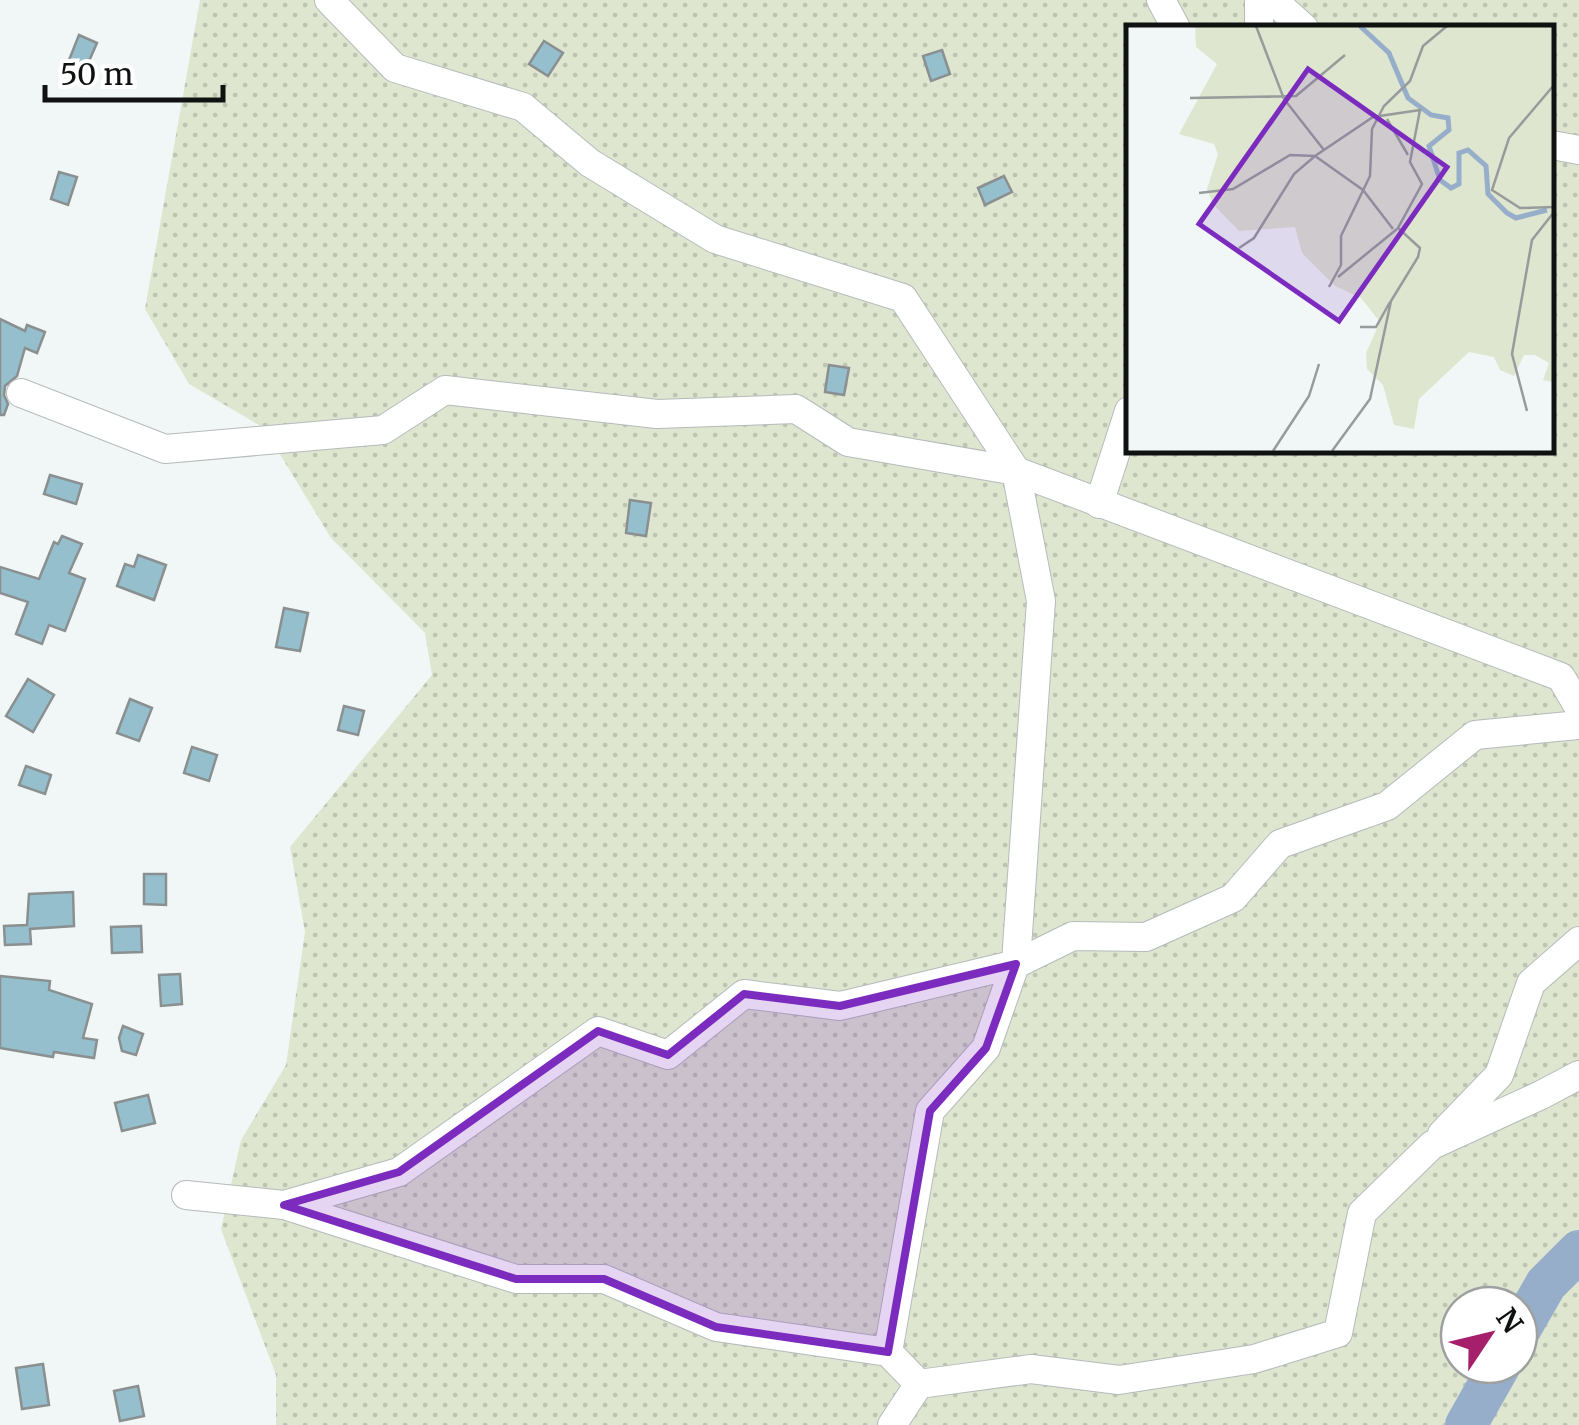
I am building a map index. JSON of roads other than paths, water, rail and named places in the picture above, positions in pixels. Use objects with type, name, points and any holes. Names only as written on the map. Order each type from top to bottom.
[{"type":"street","points":[[328,0],[395,68],[522,107],[590,163],[715,238],[903,298],[1016,472],[1041,601],[1016,964],[986,1048],[930,1111],[888,1352]]},
{"type":"street","points":[[1161,0],[1174,25]]},
{"type":"street","points":[[1259,0],[1260,25]]},
{"type":"street","points":[[1273,0],[1301,25]]},
{"type":"street","points":[[1554,145],[1579,150]]},
{"type":"street","points":[[21,393],[165,448],[382,430],[445,390],[657,414],[796,409],[848,442],[1016,472],[1561,678],[1579,708]]},
{"type":"street","points":[[1099,504],[1126,420]]},
{"type":"street","points":[[284,1205],[399,1172],[598,1031],[668,1054],[744,994],[840,1006],[1016,964],[1073,936],[1146,937],[1233,898],[1280,844],[1387,806],[1476,735],[1579,725]]},
{"type":"street","points":[[892,1425],[919,1384],[1031,1369],[1119,1380],[1254,1359],[1338,1333],[1362,1213],[1499,1075],[1531,983],[1579,940]]},
{"type":"street","points":[[1432,1145],[1579,1075]]},
{"type":"street","points":[[186,1194],[284,1205],[516,1280],[604,1278],[716,1327],[888,1352],[919,1384]]},
{"type":"waterway","points":[[1539,1296],[1579,1251]]},
{"type":"waterway","points":[[1466,1425],[1489,1385]]}]
